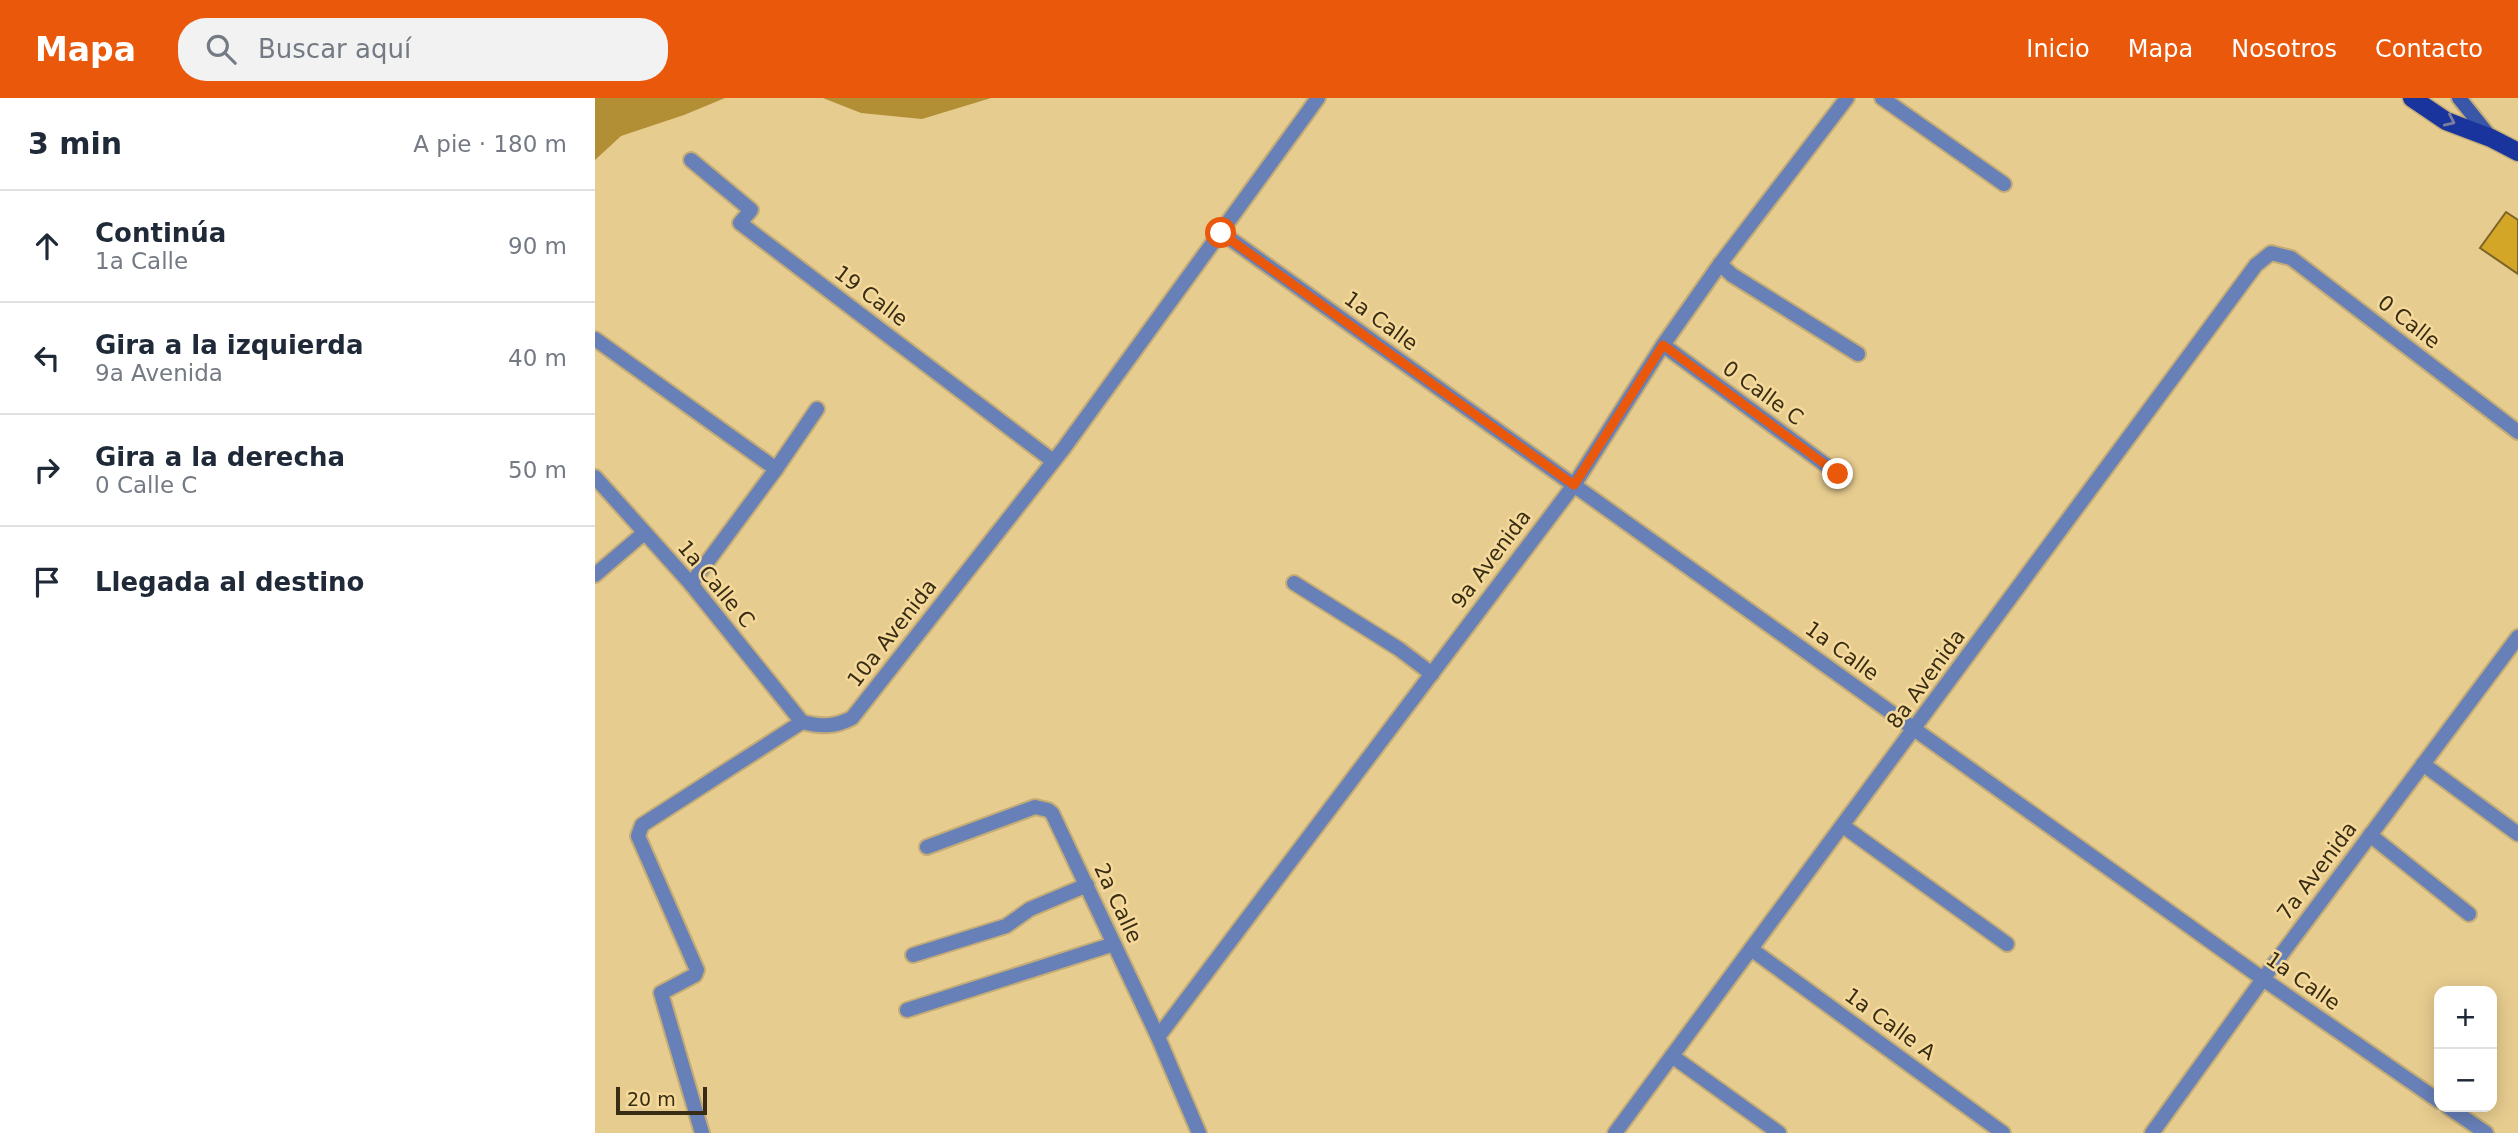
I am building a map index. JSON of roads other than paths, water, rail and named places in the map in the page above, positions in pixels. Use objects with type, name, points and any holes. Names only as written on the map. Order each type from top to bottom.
[{"type":"main road","points":[[2411,98],[2446,121],[2491,138],[2518,152]]},
{"type":"main road","points":[[2459,98],[2491,138]]},
{"type":"street","name":"10a Avenida","points":[[802,722],[829,726],[852,718],[1053,461],[1318,98]]},
{"type":"street","name":"9a Avenida","points":[[1158,1038],[1574,485],[1663,345],[1720,264],[1847,98]]},
{"type":"street","points":[[1882,98],[2004,184]]},
{"type":"street","name":"19 Calle","points":[[691,160],[751,210],[740,223],[1053,461]]},
{"type":"street","name":"1a Calle","points":[[1221,233],[2263,979],[2434,1098]]},
{"type":"street","name":"0 Calle","points":[[2271,253],[2291,258],[2518,432]]},
{"type":"street","name":"8a Avenida","points":[[1615,1133],[2256,265],[2271,253]]},
{"type":"street","points":[[1720,264],[1733,275],[1858,354]]},
{"type":"street","points":[[595,339],[776,469]]},
{"type":"street","name":"0 Calle C","points":[[1663,345],[1838,474]]},
{"type":"street","points":[[691,584],[817,409]]},
{"type":"street","name":"1a Calle C","points":[[595,477],[691,584],[802,722]]},
{"type":"street","points":[[595,575],[644,533]]},
{"type":"street","points":[[1294,583],[1399,649],[1431,674]]},
{"type":"street","name":"7a Avenida","points":[[2152,1133],[2263,979],[2518,637]]},
{"type":"street","points":[[702,1133],[661,993],[695,975],[697,970],[638,836],[639,830],[642,825],[802,722]]},
{"type":"street","points":[[2423,764],[2518,834]]},
{"type":"street","name":"2a Calle","points":[[927,847],[1035,807],[1048,810],[1056,818],[1199,1133]]},
{"type":"street","points":[[1843,826],[2007,944]]},
{"type":"street","points":[[2370,835],[2469,914]]},
{"type":"street","points":[[913,955],[1006,926],[1030,909],[1087,886]]},
{"type":"street","points":[[907,1010],[1114,944]]},
{"type":"street","name":"1a Calle A","points":[[1751,949],[2003,1133]]},
{"type":"street","points":[[1672,1056],[1779,1133]]},
{"type":"street","points":[[2455,1112],[2486,1133]]}]
